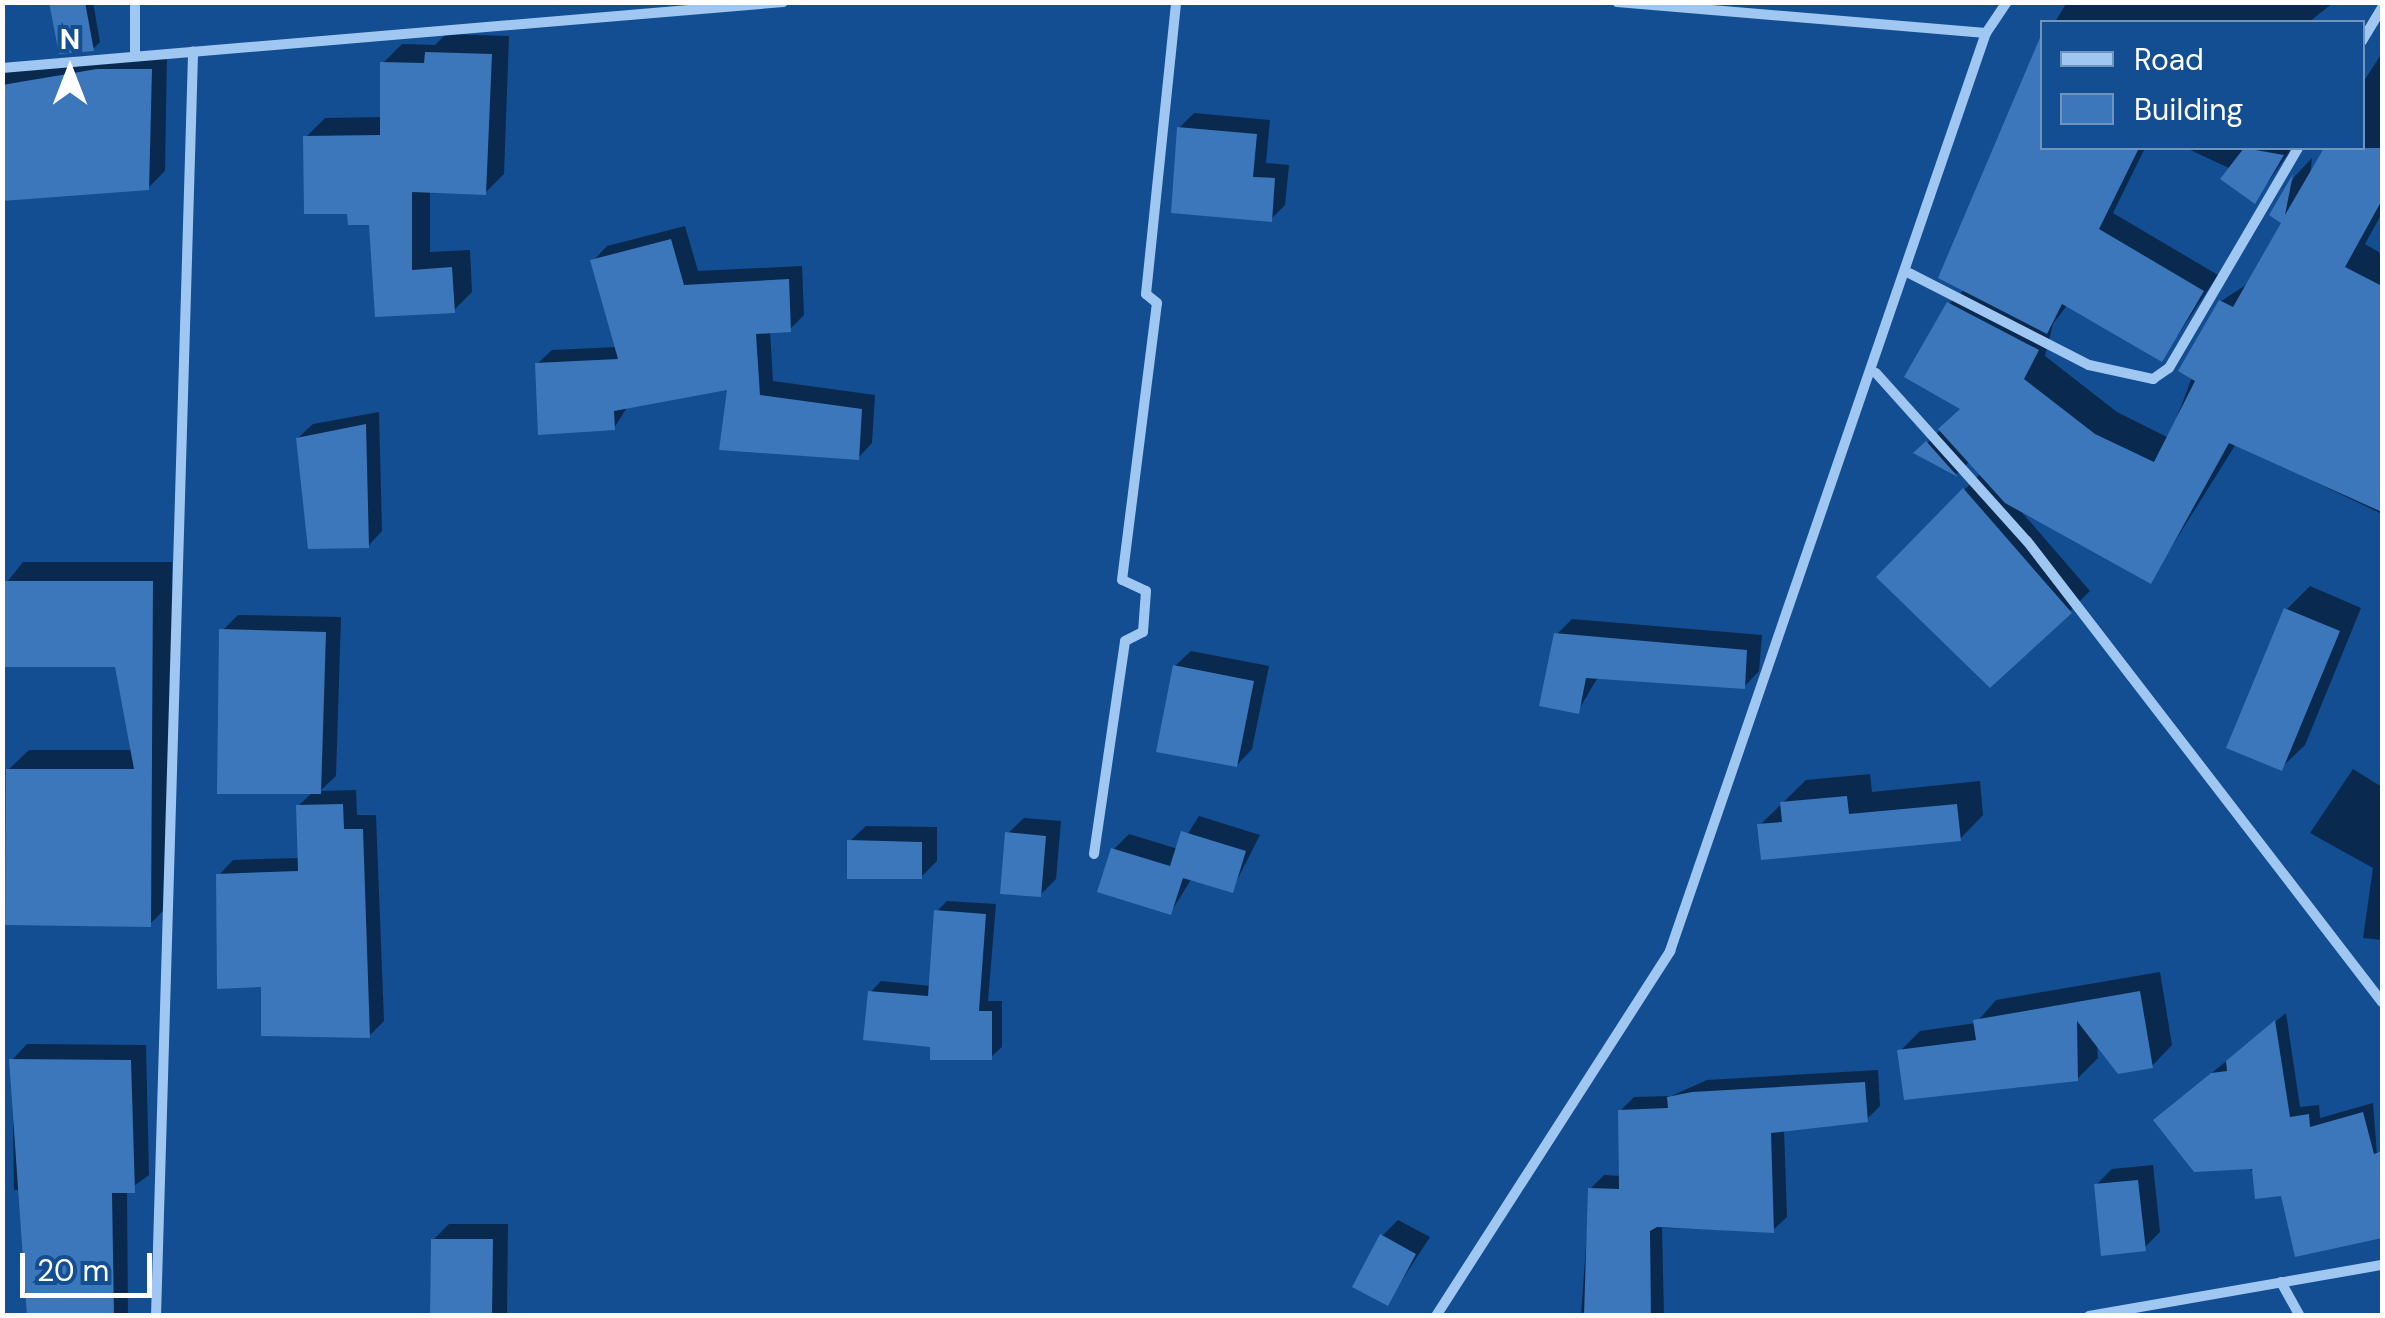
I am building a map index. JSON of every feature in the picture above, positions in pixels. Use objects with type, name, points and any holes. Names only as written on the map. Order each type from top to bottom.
[{"type":"street","points":[[135,2],[135,54]]},
{"type":"street","points":[[2,68],[783,2]]},
{"type":"street","points":[[1094,854],[1125,641],[1142,632],[1146,592],[1122,580],[1157,303],[1146,294],[1176,2]]},
{"type":"street","points":[[1617,2],[1986,32]]},
{"type":"street","points":[[1436,1316],[1670,951],[1876,373],[1986,32],[2007,2]]},
{"type":"street","points":[[2365,36],[2382,8]]},
{"type":"street","points":[[156,1316],[193,52]]},
{"type":"street","points":[[1909,273],[2089,366],[2153,380],[2169,368],[2297,150]]},
{"type":"street","points":[[1876,373],[2027,541],[2382,1002]]},
{"type":"street","points":[[2089,1316],[2382,1265]]},
{"type":"street","points":[[2281,1282],[2300,1316]]},
{"type":"building","points":[[49,2],[85,2],[94,51],[59,54]]},
{"type":"building","points":[[2040,38],[2040,150],[2138,150],[2099,229],[2204,291],[2162,362],[2062,304],[2047,334],[1938,278]]},
{"type":"building","points":[[425,52],[492,54],[486,195],[412,192],[412,270],[452,267],[455,313],[375,317],[369,225],[348,225],[347,214],[304,214],[303,136],[380,135],[380,62],[424,63]]},
{"type":"building","points":[[97,69],[152,69],[149,190],[2,201],[2,85]]},
{"type":"building","points":[[1177,127],[1257,134],[1253,177],[1275,178],[1272,222],[1171,213]]},
{"type":"building","points":[[2382,148],[2382,200],[2345,267],[2382,286],[2382,512],[2229,443],[2151,584],[2005,503],[1938,429],[1960,409],[1904,377],[1947,302],[2039,350],[2024,379],[2095,434],[2154,462],[2195,381],[2178,371],[2219,300],[2233,307],[2281,223],[2269,215],[2293,174],[2285,215],[2323,150]]},
{"type":"building","points":[[2242,150],[2284,155],[2255,204],[2220,179]]},
{"type":"building","points":[[671,239],[684,285],[789,279],[791,332],[756,334],[760,395],[862,409],[859,460],[719,450],[727,390],[614,411],[615,430],[538,435],[535,363],[618,359],[590,260]]},
{"type":"building","points":[[366,424],[369,548],[308,549],[296,438]]},
{"type":"building","points":[[1926,441],[1958,477],[1913,453]]},
{"type":"building","points":[[1963,488],[2072,613],[1990,688],[1876,577]]},
{"type":"building","points":[[2,581],[153,581],[151,927],[5,925],[6,769],[134,769],[115,667],[3,667]]},
{"type":"building","points":[[2284,608],[2340,631],[2282,771],[2226,748]]},
{"type":"building","points":[[219,629],[326,632],[321,794],[217,794]]},
{"type":"building","points":[[1554,633],[1747,650],[1745,689],[1586,678],[1579,714],[1539,706]]},
{"type":"building","points":[[1173,665],[1254,681],[1237,767],[1156,752]]},
{"type":"building","points":[[1847,796],[1849,814],[1957,804],[1961,841],[1761,860],[1757,824],[1782,822],[1780,802]]},
{"type":"building","points":[[343,804],[344,829],[363,829],[370,1038],[261,1036],[261,987],[217,989],[216,874],[298,871],[296,805]]},
{"type":"building","points":[[1181,831],[1246,851],[1233,893],[1183,878],[1171,915],[1097,892],[1111,848],[1170,866]]},
{"type":"building","points":[[1005,832],[1046,836],[1041,897],[1000,894]]},
{"type":"building","points":[[847,840],[922,842],[922,879],[847,879]]},
{"type":"building","points":[[934,910],[986,914],[979,1011],[992,1011],[992,1060],[930,1060],[930,1047],[863,1040],[868,991],[928,996]]},
{"type":"building","points":[[2140,991],[2153,1068],[2118,1074],[2077,1021],[2078,1081],[1904,1100],[1897,1050],[1976,1040],[1973,1020]]},
{"type":"building","points":[[2275,1020],[2290,1117],[2309,1114],[2310,1127],[2363,1112],[2374,1154],[2382,1151],[2382,1238],[2295,1257],[2281,1196],[2255,1199],[2252,1169],[2194,1172],[2153,1120],[2211,1073],[2227,1071],[2226,1061]]},
{"type":"building","points":[[9,1059],[131,1060],[135,1193],[112,1193],[114,1316],[27,1316]]},
{"type":"building","points":[[1865,1082],[1868,1122],[1771,1133],[1774,1233],[1657,1227],[1650,1231],[1651,1316],[1584,1316],[1588,1188],[1619,1189],[1618,1110],[1668,1108],[1667,1097],[1692,1092]]},
{"type":"building","points":[[2138,1180],[2146,1251],[2101,1256],[2094,1184]]},
{"type":"building","points":[[1380,1234],[1416,1254],[1388,1306],[1352,1287]]},
{"type":"building","points":[[431,1239],[493,1239],[492,1316],[430,1316]]}]
